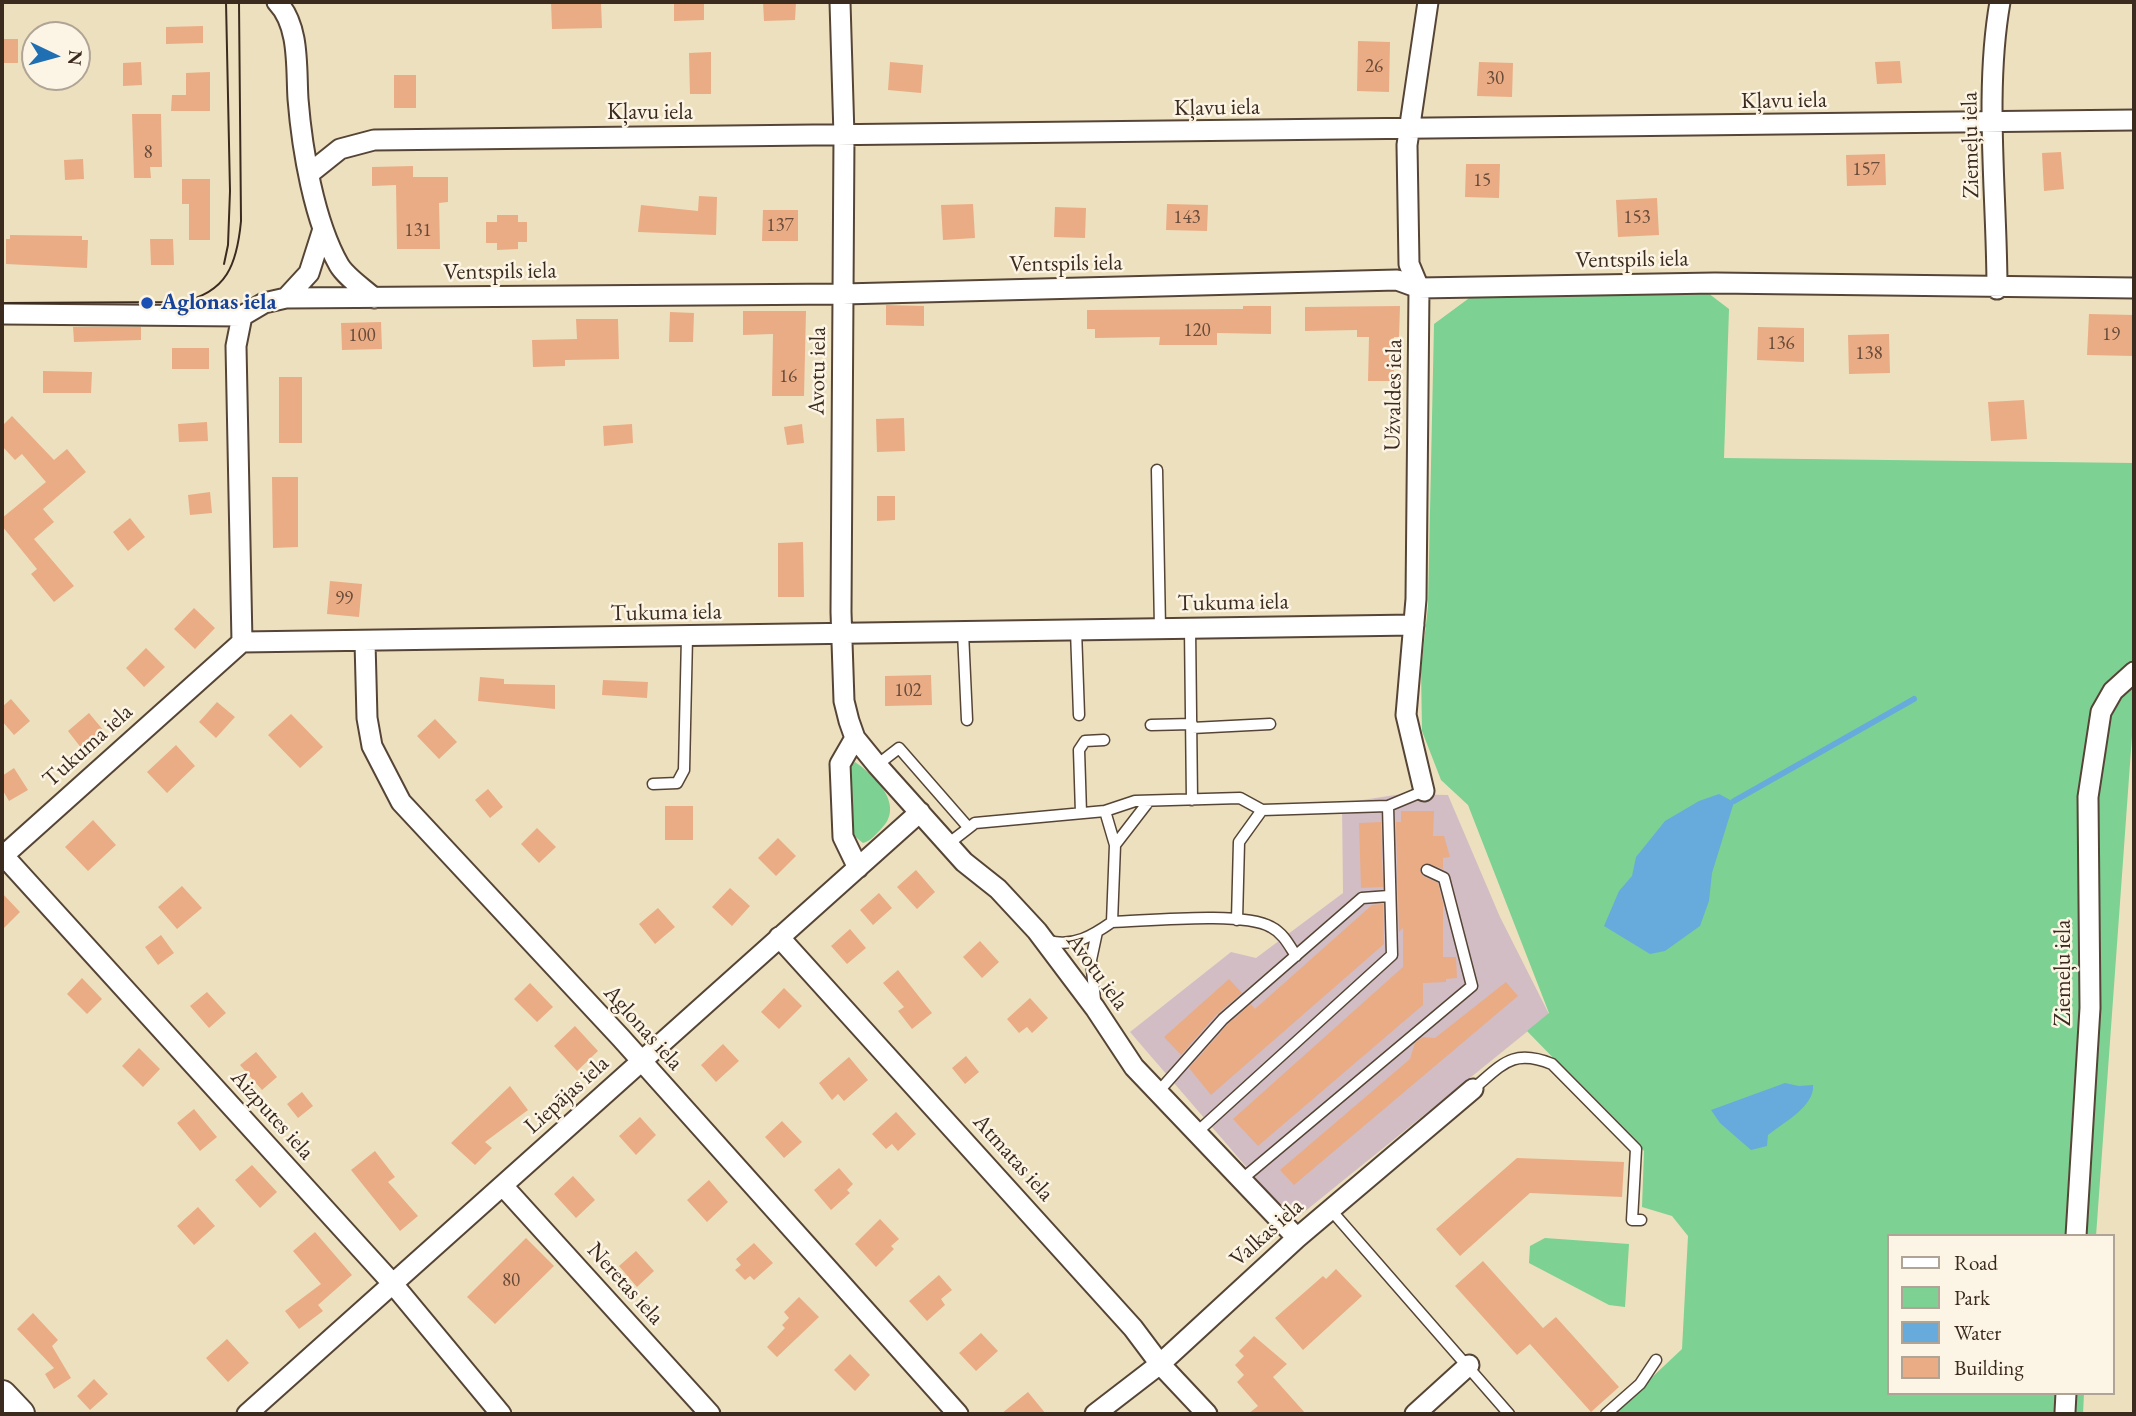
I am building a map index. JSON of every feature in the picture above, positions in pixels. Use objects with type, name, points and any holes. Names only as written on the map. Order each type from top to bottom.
[{"type":"street","points":[[277,2],[284,10],[293,35],[299,113],[323,229],[340,267],[374,298]]},
{"type":"street","name":"Avotu iela","points":[[840,2],[844,136],[842,635],[844,701],[855,738],[964,862],[998,889],[1044,940],[1135,1067],[1297,1238]]},
{"type":"street","name":"Užvaldes iela","points":[[1424,791],[1406,715],[1414,625],[1419,288],[1409,264],[1407,241],[1407,145],[1428,2]]},
{"type":"street","name":"Ziemeļu iela","points":[[1997,289],[1994,123],[1995,29],[2000,2]]},
{"type":"street","name":"Kļavu iela","points":[[310,173],[340,149],[374,140],[2134,120]]},
{"type":"street","points":[[286,298],[309,273],[323,229]]},
{"type":"street","name":"Ventspils iela","points":[[2,314],[242,316],[264,303],[286,298],[843,294],[1398,280],[1419,288],[1714,284],[1997,289],[2134,288]]},
{"type":"street","points":[[242,316],[236,346],[242,642]]},
{"type":"street","name":"Tukuma iela","points":[[2,855],[242,642],[1414,625]]},
{"type":"street","name":"Aglonas iela","points":[[365,642],[367,718],[372,746],[401,802],[642,1061],[958,1414]]},
{"type":"street","name":"Ziemeļu iela","points":[[2076,1234],[2090,1009],[2088,797],[2101,712],[2113,691],[2134,672]]},
{"type":"street","points":[[855,738],[840,764],[843,836],[858,868]]},
{"type":"street","name":"Liepājas iela","points":[[247,1414],[920,812]]},
{"type":"street","name":"Aizputes iela","points":[[2,855],[393,1284],[501,1414]]},
{"type":"street","name":"Atmatas iela","points":[[779,937],[1133,1328],[1160,1364],[1207,1414]]},
{"type":"street","name":"Valkas iela","points":[[1095,1414],[1160,1364],[1330,1209],[1473,1089]]},
{"type":"street","name":"Neretas iela","points":[[503,1186],[710,1414]]},
{"type":"street","points":[[1415,1414],[1469,1365]]},
{"type":"street","points":[[2,1395],[20,1414]]},
{"type":"lane","points":[[1157,470],[1160,628]]},
{"type":"lane","points":[[1190,628],[1192,800]]},
{"type":"lane","points":[[1076,630],[1079,715]]},
{"type":"lane","points":[[963,632],[967,720]]},
{"type":"lane","points":[[653,784],[677,783],[684,770],[687,637]]},
{"type":"lane","points":[[1151,725],[1270,724]]},
{"type":"lane","points":[[1081,813],[1079,750],[1085,741],[1104,740]]},
{"type":"lane","points":[[877,765],[899,748],[968,827]]},
{"type":"lane","points":[[948,844],[975,822],[1105,811],[1135,802],[1240,798],[1262,810],[1388,806],[1424,791]]},
{"type":"lane","points":[[1115,845],[1149,801]]},
{"type":"lane","points":[[1196,1133],[1392,955],[1388,806]]},
{"type":"lane","points":[[1237,920],[1239,842],[1262,810]]},
{"type":"lane","points":[[1105,811],[1115,845],[1112,922]]},
{"type":"lane","points":[[1241,1181],[1472,986],[1444,878],[1427,870]]},
{"type":"lane","points":[[1159,1091],[1223,1019],[1362,898],[1389,896]]},
{"type":"lane","points":[[1044,940],[1060,944],[1074,942],[1097,933],[1112,922],[1237,920],[1269,926],[1282,935],[1296,956]]},
{"type":"lane","points":[[1095,1008],[1091,960],[1097,933]]},
{"type":"lane","points":[[1473,1089],[1510,1059],[1534,1057],[1552,1064],[1636,1149],[1632,1220],[1642,1220]]},
{"type":"lane","points":[[1330,1209],[1509,1414]]},
{"type":"lane","points":[[1606,1414],[1640,1384],[1656,1360]]},
{"type":"shaded area","points":[[1402,794],[1448,795],[1500,917],[1549,1014],[1293,1221],[1130,1032],[1231,952],[1256,958],[1343,893],[1342,803]]},
{"type":"green space","points":[[1708,293],[1729,309],[1724,458],[2134,463],[2134,708],[2096,1234],[1888,1234],[1888,1395],[2084,1395],[2083,1414],[1613,1414],[1682,1349],[1688,1236],[1672,1216],[1642,1207],[1644,1151],[1527,1031],[1549,1013],[1468,805],[1441,780],[1422,731],[1421,669],[1428,606],[1434,324],[1472,296]]},
{"type":"green space","points":[[855,762],[872,776],[885,792],[890,811],[888,820],[881,829],[863,843],[852,834],[851,766]]},
{"type":"green space","points":[[1545,1238],[1629,1244],[1625,1307],[1609,1305],[1529,1263],[1530,1246]]},
{"type":"water","points":[[1719,794],[1734,802],[1712,873],[1709,901],[1700,926],[1665,951],[1650,954],[1604,926],[1619,891],[1632,876],[1636,857],[1665,821],[1699,801]]},
{"type":"water","points":[[1785,1083],[1813,1085],[1812,1093],[1804,1107],[1768,1135],[1767,1146],[1751,1150],[1720,1123],[1711,1110]]},
{"type":"building","points":[[551,2],[601,2],[602,28],[552,29]]},
{"type":"building","points":[[674,2],[704,2],[704,20],[674,21]]},
{"type":"building","points":[[763,2],[796,2],[795,20],[764,21]]},
{"type":"building","points":[[203,26],[203,43],[166,44],[166,27]]},
{"type":"building","points":[[2,39],[18,39],[18,63],[2,63]]},
{"type":"building","points":[[1358,41],[1390,42],[1389,92],[1357,91]]},
{"type":"building","points":[[711,52],[711,94],[690,94],[689,53]]},
{"type":"building","points":[[1900,61],[1902,83],[1877,84],[1875,62]]},
{"type":"building","points":[[141,62],[142,85],[123,86],[123,63]]},
{"type":"building","points":[[890,62],[923,65],[921,93],[888,90]]},
{"type":"building","points":[[1479,62],[1513,63],[1512,97],[1477,96]]},
{"type":"building","points":[[210,72],[210,111],[171,111],[172,95],[186,95],[186,73]]},
{"type":"building","points":[[394,75],[416,75],[416,108],[394,108]]},
{"type":"building","points":[[132,114],[161,114],[162,167],[150,167],[151,178],[134,178]]},
{"type":"building","points":[[2061,152],[2064,189],[2044,191],[2042,153]]},
{"type":"building","points":[[1885,154],[1886,185],[1847,186],[1846,155]]},
{"type":"building","points":[[83,159],[84,179],[65,180],[64,160]]},
{"type":"building","points":[[1466,164],[1500,164],[1499,198],[1465,197]]},
{"type":"building","points":[[413,166],[413,177],[448,177],[448,202],[439,203],[440,249],[397,249],[396,185],[372,186],[372,167]]},
{"type":"building","points":[[182,179],[210,179],[210,240],[189,240],[189,204],[182,204]]},
{"type":"building","points":[[699,196],[717,197],[716,235],[638,232],[641,205],[698,211]]},
{"type":"building","points":[[1657,198],[1659,235],[1618,237],[1616,200]]},
{"type":"building","points":[[973,204],[975,238],[943,240],[941,205]]},
{"type":"building","points":[[1167,204],[1208,205],[1207,231],[1166,230]]},
{"type":"building","points":[[1055,207],[1086,208],[1085,238],[1054,237]]},
{"type":"building","points":[[763,210],[798,210],[798,241],[762,241]]},
{"type":"building","points":[[497,215],[518,215],[518,222],[527,222],[527,242],[518,242],[518,249],[497,250],[497,243],[486,243],[486,222],[497,222]]},
{"type":"building","points":[[10,235],[82,236],[82,240],[88,240],[87,268],[6,264],[6,239],[10,239]]},
{"type":"building","points":[[150,239],[173,239],[174,265],[151,265]]},
{"type":"building","points":[[886,305],[924,306],[924,326],[886,325]]},
{"type":"building","points":[[1243,306],[1271,306],[1271,334],[1217,333],[1217,345],[1159,345],[1160,337],[1095,338],[1095,329],[1087,329],[1087,310],[1243,309]]},
{"type":"building","points":[[1400,306],[1399,337],[1394,337],[1394,381],[1368,381],[1369,337],[1357,337],[1357,330],[1305,331],[1305,307]]},
{"type":"building","points":[[743,311],[806,311],[804,396],[772,396],[773,334],[743,335]]},
{"type":"building","points":[[670,312],[694,313],[693,342],[669,342]]},
{"type":"building","points":[[2089,314],[2134,315],[2134,356],[2087,355]]},
{"type":"building","points":[[576,319],[618,319],[619,359],[565,360],[565,366],[533,367],[532,340],[577,339]]},
{"type":"building","points":[[381,322],[382,349],[342,350],[341,323]]},
{"type":"building","points":[[73,327],[141,327],[141,340],[74,342]]},
{"type":"building","points":[[1758,327],[1804,328],[1804,362],[1757,360]]},
{"type":"building","points":[[1889,334],[1890,373],[1849,374],[1848,335]]},
{"type":"building","points":[[172,348],[209,348],[209,369],[172,369]]},
{"type":"building","points":[[43,371],[92,372],[91,393],[43,393]]},
{"type":"building","points":[[279,377],[302,377],[302,443],[279,443]]},
{"type":"building","points":[[2024,400],[2027,439],[1991,441],[1988,402]]},
{"type":"building","points":[[12,416],[54,460],[67,449],[86,472],[43,509],[54,522],[34,539],[74,586],[54,602],[31,574],[37,569],[2,526],[2,518],[46,482],[22,454],[15,460],[2,446],[2,426]]},
{"type":"building","points":[[904,418],[905,451],[877,452],[876,419]]},
{"type":"building","points":[[207,422],[208,441],[179,442],[178,424]]},
{"type":"building","points":[[632,424],[633,443],[604,446],[603,426]]},
{"type":"building","points":[[802,424],[804,443],[787,445],[784,427]]},
{"type":"building","points":[[272,477],[298,477],[298,547],[273,548]]},
{"type":"building","points":[[210,492],[212,513],[190,515],[188,495]]},
{"type":"building","points":[[877,496],[895,496],[895,520],[877,521]]},
{"type":"building","points":[[130,518],[145,537],[128,551],[113,532]]},
{"type":"building","points":[[803,542],[804,597],[778,597],[778,543]]},
{"type":"building","points":[[330,581],[362,584],[359,617],[327,614]]},
{"type":"building","points":[[194,608],[215,628],[195,649],[174,629]]},
{"type":"building","points":[[146,648],[165,667],[144,687],[126,668]]},
{"type":"building","points":[[931,675],[932,705],[885,706],[885,676]]},
{"type":"building","points":[[480,677],[504,679],[504,684],[555,685],[555,709],[478,701]]},
{"type":"building","points":[[603,680],[648,682],[647,698],[602,695]]},
{"type":"building","points":[[11,699],[30,721],[14,735],[2,721],[2,707]]},
{"type":"building","points":[[217,702],[235,717],[216,738],[199,722]]},
{"type":"building","points":[[89,713],[104,731],[82,749],[68,731]]},
{"type":"building","points":[[291,714],[323,747],[300,768],[268,735]]},
{"type":"building","points":[[435,719],[457,742],[439,759],[417,736]]},
{"type":"building","points":[[176,745],[195,766],[167,793],[147,772]]},
{"type":"building","points":[[14,768],[28,790],[9,801],[2,789],[2,776]]},
{"type":"building","points":[[488,789],[503,807],[490,818],[475,800]]},
{"type":"building","points":[[665,806],[693,806],[693,840],[665,840]]},
{"type":"building","points":[[1401,811],[1434,811],[1433,836],[1444,836],[1450,857],[1443,858],[1443,869],[1427,863],[1420,870],[1423,876],[1438,883],[1443,903],[1443,957],[1456,957],[1457,978],[1446,979],[1446,982],[1423,983],[1423,1005],[1258,1146],[1233,1119],[1403,967],[1403,928],[1399,932],[1396,822],[1401,822]]},
{"type":"building","points":[[93,820],[116,845],[88,871],[65,847]]},
{"type":"building","points":[[1381,822],[1383,887],[1361,888],[1359,823]]},
{"type":"building","points":[[537,828],[556,847],[539,863],[521,844]]},
{"type":"building","points":[[778,838],[796,856],[776,876],[758,858]]},
{"type":"building","points":[[916,870],[935,892],[917,909],[897,887]]},
{"type":"building","points":[[182,886],[202,908],[177,929],[158,907]]},
{"type":"building","points":[[730,888],[750,906],[732,926],[712,907]]},
{"type":"building","points":[[2,893],[20,912],[2,930]]},
{"type":"building","points":[[879,893],[892,908],[873,925],[860,910]]},
{"type":"building","points":[[1383,904],[1384,944],[1211,1095],[1189,1068],[1228,1024],[1251,1004],[1255,1009],[1372,905]]},
{"type":"building","points":[[658,908],[675,927],[655,944],[639,924]]},
{"type":"building","points":[[850,929],[866,948],[847,964],[831,946]]},
{"type":"building","points":[[161,935],[174,953],[158,965],[145,947]]},
{"type":"building","points":[[980,941],[999,962],[982,978],[963,957]]},
{"type":"building","points":[[898,970],[932,1013],[912,1029],[898,1011],[904,1007],[883,983]]},
{"type":"building","points":[[82,978],[102,999],[87,1014],[67,994]]},
{"type":"building","points":[[1229,979],[1242,993],[1217,1014],[1181,1055],[1164,1037]]},
{"type":"building","points":[[1506,982],[1518,996],[1294,1185],[1280,1170],[1410,1059],[1415,1043],[1423,1037],[1435,1038]]},
{"type":"building","points":[[530,983],[553,1007],[537,1022],[514,999]]},
{"type":"building","points":[[784,988],[802,1006],[779,1029],[761,1012]]},
{"type":"building","points":[[207,992],[226,1013],[209,1028],[190,1006]]},
{"type":"building","points":[[1030,998],[1048,1018],[1032,1033],[1027,1027],[1019,1033],[1007,1019]]},
{"type":"building","points":[[575,1026],[598,1051],[577,1071],[554,1046]]},
{"type":"building","points":[[723,1044],[739,1061],[716,1082],[701,1065]]},
{"type":"building","points":[[139,1048],[160,1069],[143,1087],[122,1066]]},
{"type":"building","points":[[256,1052],[277,1077],[262,1090],[240,1065]]},
{"type":"building","points":[[966,1056],[979,1072],[965,1084],[952,1068]]},
{"type":"building","points":[[849,1057],[868,1080],[844,1101],[838,1094],[832,1100],[819,1083]]},
{"type":"building","points":[[510,1086],[528,1110],[485,1142],[492,1148],[475,1165],[451,1143]]},
{"type":"building","points":[[302,1092],[313,1106],[298,1118],[287,1104]]},
{"type":"building","points":[[194,1109],[217,1137],[200,1151],[177,1123]]},
{"type":"building","points":[[896,1112],[916,1134],[898,1151],[892,1144],[886,1149],[872,1134]]},
{"type":"building","points":[[640,1117],[656,1135],[636,1155],[619,1136]]},
{"type":"building","points":[[782,1121],[802,1142],[784,1158],[765,1137]]},
{"type":"building","points":[[375,1151],[395,1177],[388,1182],[418,1216],[400,1231],[351,1170]]},
{"type":"building","points":[[1517,1158],[1624,1162],[1622,1197],[1530,1193],[1460,1256],[1436,1229]]},
{"type":"building","points":[[252,1165],[277,1192],[260,1208],[235,1180]]},
{"type":"building","points":[[839,1168],[853,1184],[847,1190],[850,1193],[831,1210],[814,1190]]},
{"type":"building","points":[[573,1176],[595,1200],[576,1218],[554,1194]]},
{"type":"building","points":[[709,1180],[728,1202],[707,1222],[687,1200]]},
{"type":"building","points":[[198,1207],[215,1226],[194,1245],[177,1226]]},
{"type":"building","points":[[880,1219],[899,1239],[891,1246],[894,1249],[876,1267],[855,1244]]},
{"type":"building","points":[[315,1232],[352,1275],[318,1305],[323,1311],[299,1329],[285,1311],[321,1284],[293,1251]]},
{"type":"building","points":[[526,1238],[554,1266],[495,1324],[467,1297]]},
{"type":"building","points":[[754,1243],[773,1263],[754,1280],[750,1276],[745,1280],[735,1270],[741,1265],[736,1259]]},
{"type":"building","points":[[636,1251],[654,1271],[637,1287],[619,1266]]},
{"type":"building","points":[[1483,1261],[1543,1328],[1556,1317],[1619,1387],[1591,1412],[1530,1344],[1517,1355],[1455,1286]]},
{"type":"building","points":[[1336,1269],[1362,1296],[1303,1350],[1275,1318],[1323,1276],[1326,1279]]},
{"type":"building","points":[[939,1275],[952,1290],[941,1299],[945,1305],[927,1321],[909,1301]]},
{"type":"building","points":[[799,1297],[819,1317],[777,1357],[767,1347],[785,1328],[782,1325],[789,1318],[784,1312]]},
{"type":"building","points":[[33,1313],[58,1340],[52,1346],[71,1378],[54,1389],[45,1374],[54,1368],[17,1329]]},
{"type":"building","points":[[981,1333],[998,1351],[976,1371],[959,1353]]},
{"type":"building","points":[[1254,1336],[1287,1364],[1273,1377],[1306,1414],[1248,1414],[1258,1406],[1237,1382],[1244,1375],[1235,1365],[1244,1356],[1239,1351]]},
{"type":"building","points":[[227,1339],[249,1363],[228,1382],[206,1358]]},
{"type":"building","points":[[850,1354],[870,1375],[855,1391],[834,1370]]},
{"type":"building","points":[[94,1379],[108,1394],[90,1410],[77,1396]]},
{"type":"building","points":[[1028,1392],[1046,1414],[1001,1414]]},
{"type":"waterway","points":[[1734,801],[1914,699]]},
{"type":"tram line","points":[[224,264],[228,245],[230,191],[226,2]]},
{"type":"tram line","points":[[2,303],[181,302],[209,292],[227,274],[236,251],[241,221],[239,2]]},
{"type":"place","name":"Aglonas iela","points":[[147,303]]}]
